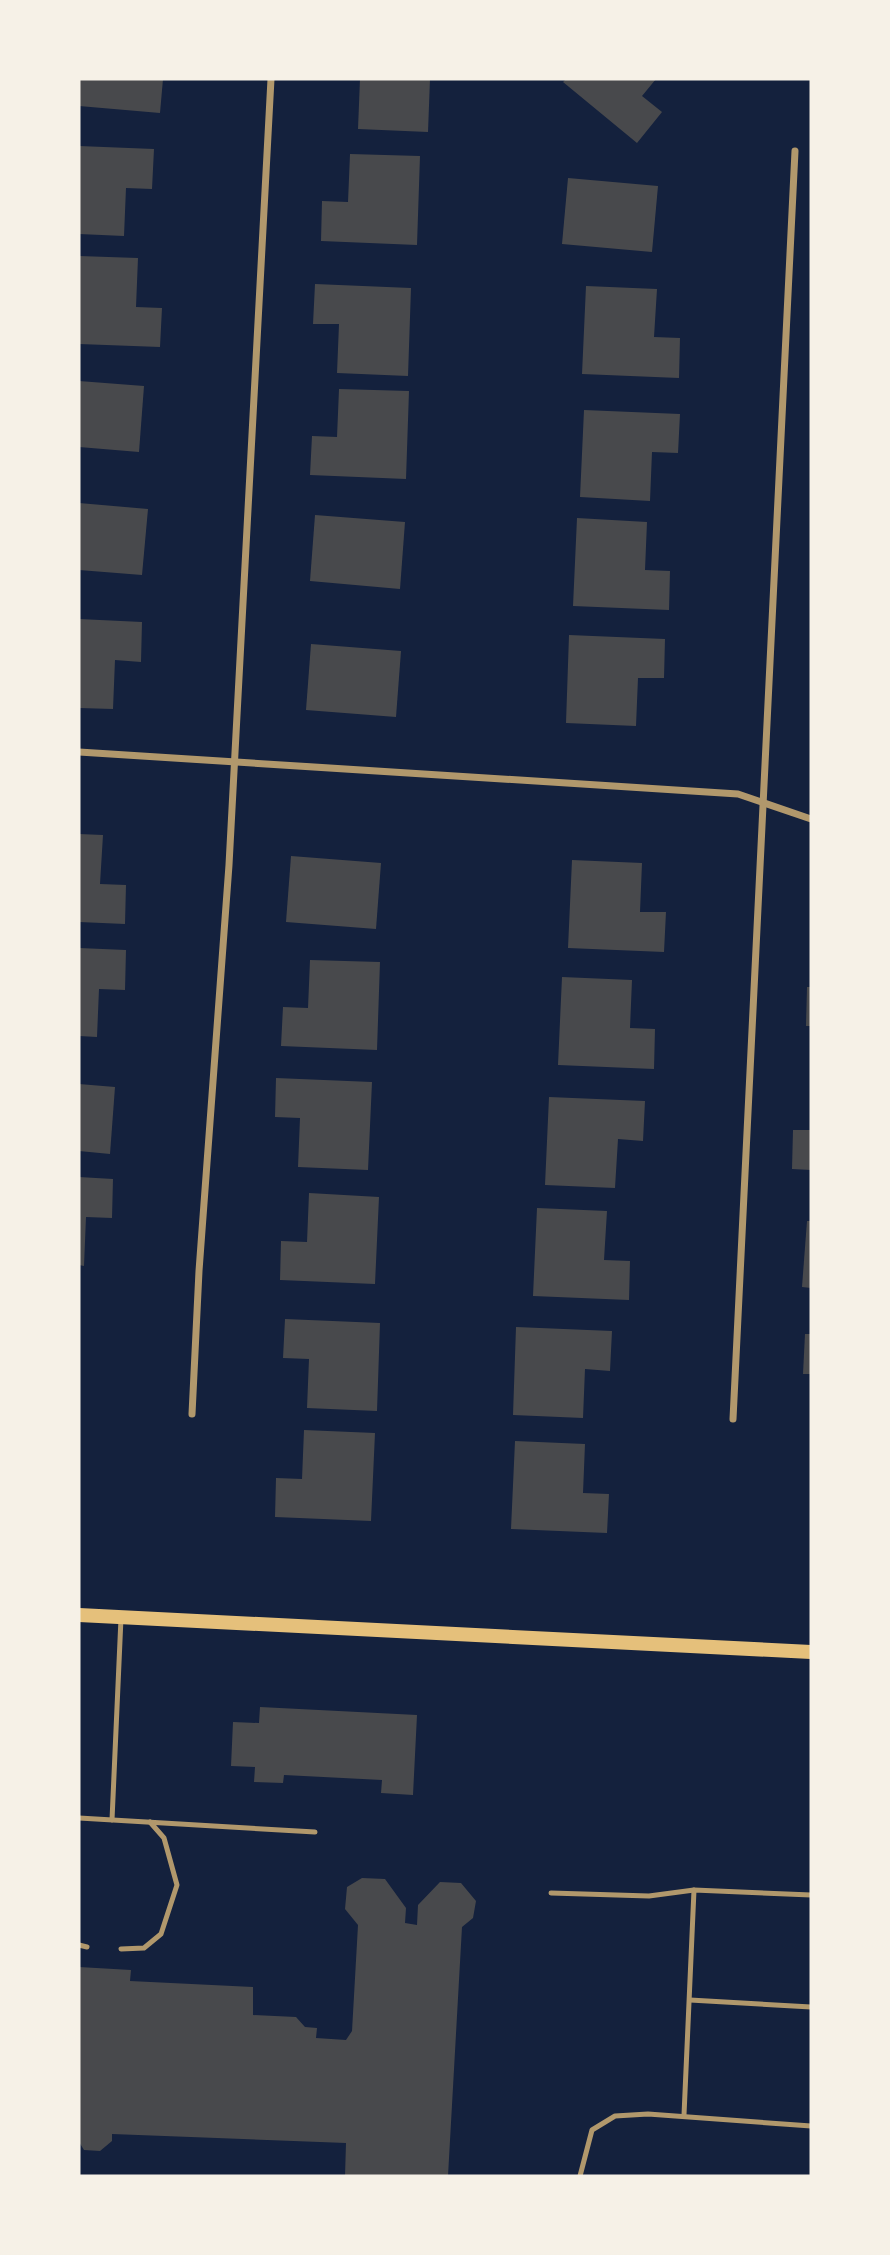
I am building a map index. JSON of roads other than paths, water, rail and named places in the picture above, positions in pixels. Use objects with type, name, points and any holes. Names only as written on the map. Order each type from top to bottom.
[{"type":"main road","points":[[79,1615],[811,1652]]},
{"type":"street","points":[[192,1414],[234,762],[271,79]]},
{"type":"street","points":[[733,1419],[795,151]]},
{"type":"street","points":[[79,752],[738,794],[811,819]]},
{"type":"lane","points":[[112,1820],[121,1618]]},
{"type":"lane","points":[[79,1818],[316,1832]]},
{"type":"lane","points":[[121,1949],[144,1948],[161,1934],[177,1885],[164,1838],[150,1822]]},
{"type":"lane","points":[[684,2115],[694,1891]]},
{"type":"lane","points":[[551,1893],[649,1896],[694,1891],[811,1895]]},
{"type":"lane","points":[[79,1945],[88,1947]]},
{"type":"lane","points":[[690,2000],[811,2007]]},
{"type":"lane","points":[[580,2176],[585,2147],[592,2130],[615,2116],[684,2115],[811,2126]]}]
